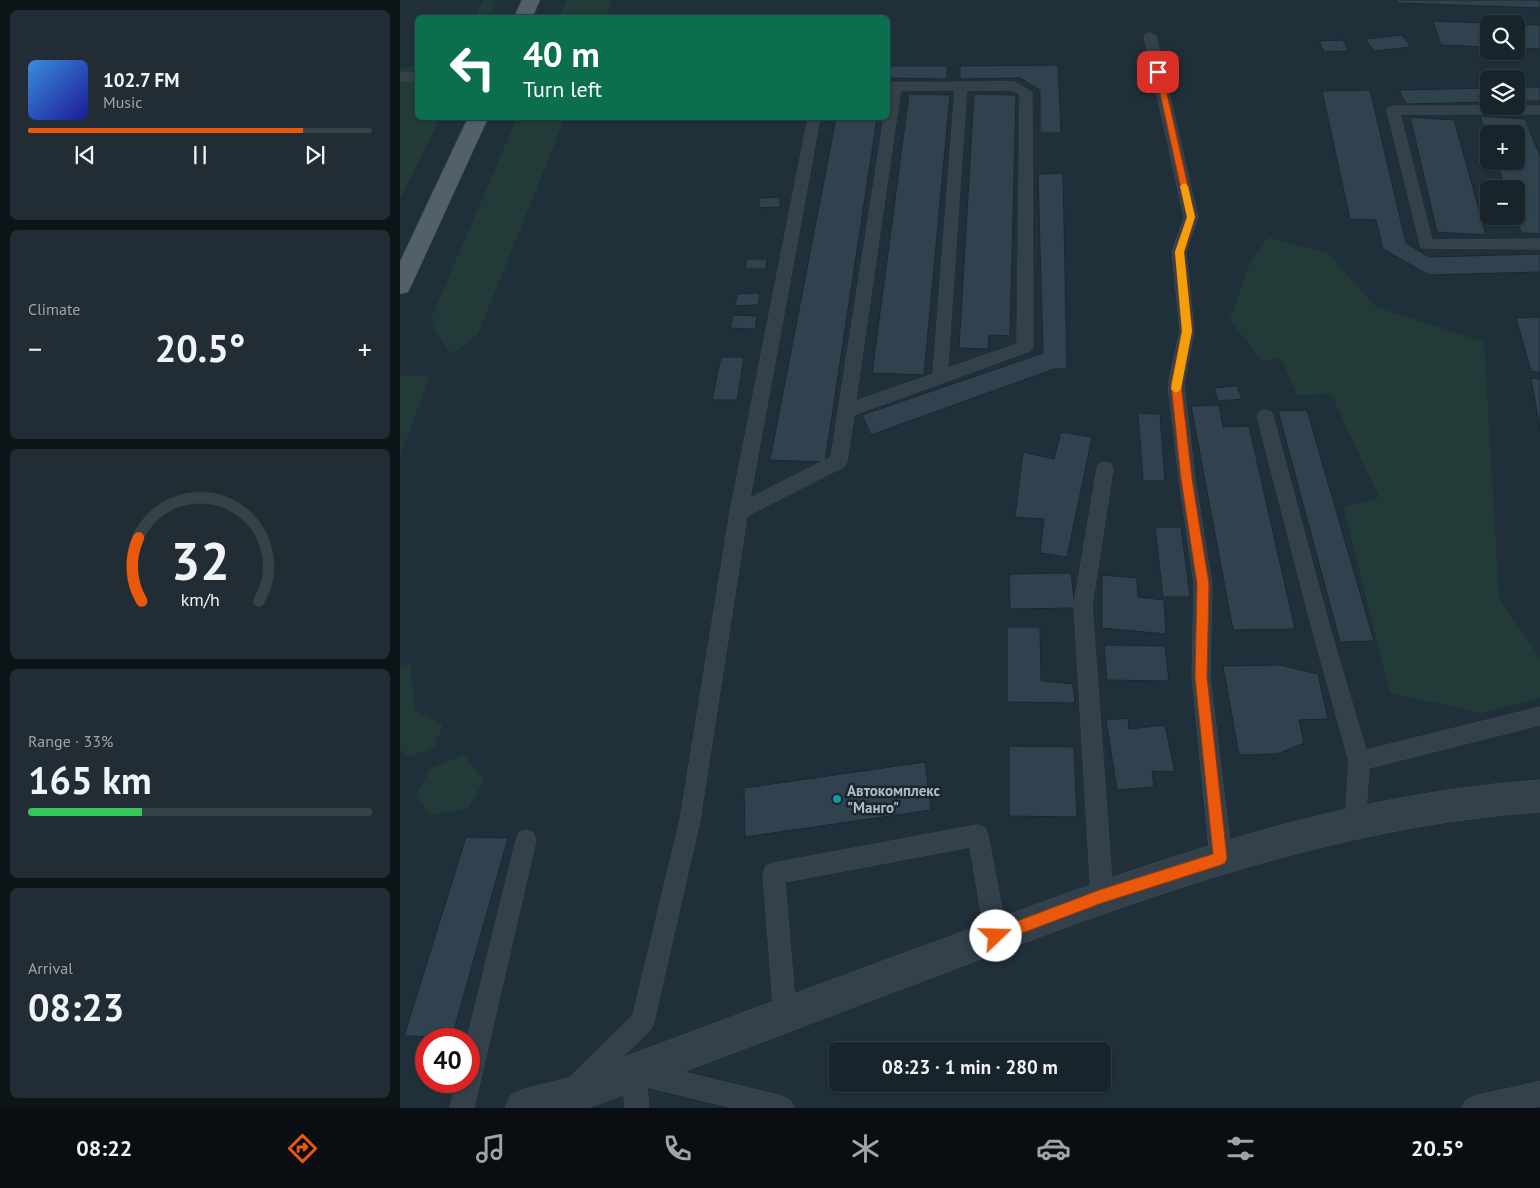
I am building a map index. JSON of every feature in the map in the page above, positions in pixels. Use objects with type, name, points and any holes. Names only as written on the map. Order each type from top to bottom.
[{"type":"main road","points":[[524,15],[531,0]]},
{"type":"main road","points":[[400,286],[477,120]]},
{"type":"street","points":[[524,1108],[565,1098],[1102,896],[1221,858],[1355,824],[1483,800],[1540,796]]},
{"type":"lane","points":[[1150,36],[1191,217],[1180,252],[1187,331],[1176,384],[1187,479],[1203,584],[1201,677],[1221,858]]},
{"type":"lane","points":[[400,77],[415,77]]},
{"type":"lane","points":[[846,411],[1025,347],[1026,92],[1014,86],[891,86]]},
{"type":"lane","points":[[940,377],[961,86]]},
{"type":"lane","points":[[1540,110],[1393,110],[1426,246],[1540,244]]},
{"type":"lane","points":[[565,1098],[644,1021],[690,820],[739,512],[814,120]]},
{"type":"lane","points":[[739,512],[839,462],[886,120]]},
{"type":"lane","points":[[1265,416],[1322,632],[1360,761],[1355,824]]},
{"type":"lane","points":[[1102,896],[1084,606],[1104,469]]},
{"type":"lane","points":[[1360,761],[1540,716]]},
{"type":"lane","points":[[786,1015],[774,874],[978,835],[996,936]]},
{"type":"lane","points":[[480,1030],[526,840]]},
{"type":"lane","points":[[637,1108],[634,1072],[782,1108]]},
{"type":"lane","points":[[462,1108],[465,1093]]},
{"type":"lane","points":[[1474,1108],[1540,1094]]},
{"type":"green space","points":[[483,0],[498,0],[490,15],[475,15]]},
{"type":"green space","points":[[567,0],[612,0],[606,15],[560,15]]},
{"type":"green space","points":[[415,65],[415,120],[439,120],[400,199],[400,69]]},
{"type":"green space","points":[[516,120],[564,120],[478,334],[451,354],[430,321]]},
{"type":"green space","points":[[1268,237],[1328,254],[1376,307],[1484,342],[1499,598],[1540,658],[1540,698],[1482,713],[1390,693],[1344,508],[1379,497],[1331,394],[1297,395],[1280,357],[1263,362],[1230,320],[1249,266]]},
{"type":"green space","points":[[430,375],[400,457],[401,376]]},
{"type":"green space","points":[[410,663],[415,710],[443,725],[434,747],[409,757],[400,749],[400,666]]},
{"type":"green space","points":[[464,755],[484,781],[467,809],[431,815],[415,796],[431,768]]},
{"type":"building","points":[[1396,0],[1540,0],[1540,8],[1397,3]]},
{"type":"building","points":[[1433,21],[1480,23],[1480,47],[1441,45]]},
{"type":"building","points":[[1525,24],[1540,25],[1540,49],[1525,48]]},
{"type":"building","points":[[1402,35],[1411,47],[1374,51],[1365,39]]},
{"type":"building","points":[[1343,40],[1349,51],[1324,52],[1319,41]]},
{"type":"building","points":[[1058,65],[1061,133],[1040,133],[1040,90],[1020,78],[960,79],[960,66]]},
{"type":"building","points":[[890,66],[947,66],[947,79],[890,78]]},
{"type":"building","points":[[1525,87],[1540,87],[1540,101],[1525,101]]},
{"type":"building","points":[[1480,88],[1480,102],[1406,104],[1399,90]]},
{"type":"building","points":[[1370,90],[1406,243],[1429,257],[1540,254],[1540,272],[1429,275],[1383,249],[1376,220],[1350,219],[1322,91]]},
{"type":"building","points":[[909,94],[950,95],[924,375],[872,373]]},
{"type":"building","points":[[974,94],[1016,95],[1010,336],[989,335],[988,349],[959,348]]},
{"type":"building","points":[[1480,116],[1525,119],[1540,156],[1540,234],[1521,233],[1519,225],[1525,225],[1525,180],[1503,180],[1499,170],[1525,170],[1525,125],[1483,125]]},
{"type":"building","points":[[1410,117],[1454,120],[1480,213],[1480,225],[1483,225],[1486,235],[1437,232]]},
{"type":"building","points":[[836,120],[877,120],[825,462],[770,460]]},
{"type":"building","points":[[1063,173],[1067,369],[1054,369],[871,435],[862,415],[1043,353],[1038,174]]},
{"type":"building","points":[[780,197],[780,207],[759,208],[759,198]]},
{"type":"building","points":[[747,259],[767,259],[766,269],[745,269]]},
{"type":"building","points":[[760,293],[758,305],[735,306],[737,294]]},
{"type":"building","points":[[733,315],[757,316],[755,329],[730,328]]},
{"type":"building","points":[[1540,317],[1540,373],[1531,371],[1516,318]]},
{"type":"building","points":[[721,357],[744,357],[737,400],[712,400]]},
{"type":"building","points":[[1531,378],[1540,379],[1540,429]]},
{"type":"building","points":[[1237,386],[1242,399],[1218,401],[1214,388]]},
{"type":"building","points":[[1219,405],[1223,427],[1249,426],[1295,629],[1233,630],[1191,406]]},
{"type":"building","points":[[1307,410],[1374,641],[1340,642],[1278,411]]},
{"type":"building","points":[[1138,413],[1160,414],[1165,481],[1143,481]]},
{"type":"building","points":[[1061,432],[1092,437],[1067,557],[1040,553],[1044,519],[1015,517],[1023,452],[1054,459]]},
{"type":"building","points":[[1155,527],[1181,527],[1190,597],[1163,597]]},
{"type":"building","points":[[1071,573],[1075,608],[1010,609],[1009,574]]},
{"type":"building","points":[[1102,575],[1137,578],[1138,597],[1164,600],[1166,634],[1102,628]]},
{"type":"building","points":[[1007,627],[1040,627],[1041,681],[1073,684],[1075,703],[1007,702]]},
{"type":"building","points":[[1104,645],[1165,646],[1169,681],[1107,680]]},
{"type":"building","points":[[1280,665],[1318,674],[1328,719],[1299,720],[1304,743],[1277,754],[1239,755],[1223,666]]},
{"type":"building","points":[[1128,718],[1129,729],[1165,725],[1175,772],[1152,771],[1154,787],[1117,790],[1106,720]]},
{"type":"building","points":[[1009,746],[1074,747],[1077,817],[1009,816]]},
{"type":"building","name":"Автокомплекс \"Манго\"","points":[[925,762],[931,810],[745,837],[744,788]]},
{"type":"building","points":[[466,837],[508,838],[455,1028],[415,1028],[415,1036],[404,1036]]},
{"type":"slow traffic","points":[[1176,389],[1187,331],[1180,252],[1191,217],[1184,186]]},
{"type":"place","name":"Автокомплекс \"Манго\"","points":[[837,799]]},
{"type":"route","points":[[996,936],[1102,896],[1221,858],[1201,677],[1203,584],[1187,479],[1176,384],[1187,331],[1180,252],[1191,217],[1158,72]]}]
